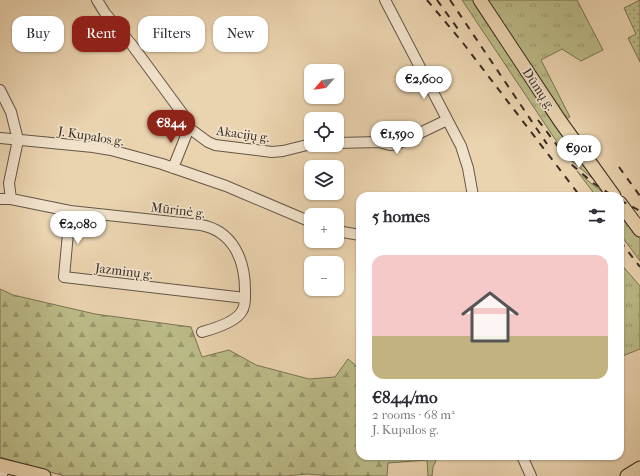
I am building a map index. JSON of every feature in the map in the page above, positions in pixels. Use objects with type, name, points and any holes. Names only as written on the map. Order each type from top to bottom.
[{"type":"main road","name":"Dūmų g.","points":[[480,0],[562,124],[611,192]]},
{"type":"main road","points":[[624,208],[640,230]]},
{"type":"main road","points":[[627,476],[640,468]]},
{"type":"main road","points":[[3,469],[44,476]]},
{"type":"street","name":"Akacijų g.","points":[[96,0],[132,45],[185,117],[189,123],[189,128],[208,142],[215,145],[272,152],[304,146]]},
{"type":"street","points":[[385,0],[465,155],[472,192]]},
{"type":"street","points":[[0,90],[11,112],[18,140],[10,183],[10,199]]},
{"type":"street","points":[[344,143],[379,142],[390,145],[397,144],[447,120]]},
{"type":"street","points":[[173,168],[189,128]]},
{"type":"street","name":"J. Kupalos g.","points":[[0,138],[111,150],[173,168],[226,186],[304,219]]},
{"type":"street","name":"Mūrinė g.","points":[[0,199],[10,199],[70,212],[207,226],[227,237],[241,260],[245,281],[245,305],[239,316],[202,332]]},
{"type":"street","name":"Jazminų g.","points":[[70,212],[64,277],[245,298]]},
{"type":"street","points":[[344,232],[356,234]]},
{"type":"street","points":[[524,460],[532,476]]},
{"type":"green space","points":[[462,0],[475,0],[599,184],[567,157]]},
{"type":"green space","points":[[487,0],[577,0],[603,50],[581,61],[562,49],[541,60],[570,117],[564,120]]},
{"type":"green space","points":[[640,0],[640,62],[628,38],[636,34],[624,8]]},
{"type":"green space","points":[[577,171],[603,192],[593,192]]},
{"type":"green space","points":[[624,217],[640,239],[640,261],[624,239]]},
{"type":"green space","points":[[624,268],[640,286],[640,349],[624,355]]},
{"type":"green space","points":[[0,289],[13,295],[95,314],[191,327],[202,357],[229,350],[256,365],[309,379],[335,377],[348,359],[356,366],[356,460],[427,460],[388,463],[387,476],[332,476],[307,474],[285,476],[64,476],[0,457]]},
{"type":"green space","points":[[427,460],[436,460],[433,467],[432,476],[428,476]]},
{"type":"railway","points":[[427,0],[463,43],[577,192]]},
{"type":"railway","points":[[437,0],[458,29]]},
{"type":"railway","points":[[450,0],[547,144]]},
{"type":"railway","points":[[538,120],[571,164],[593,183],[607,192]]},
{"type":"railway","points":[[619,167],[640,196]]},
{"type":"railway","points":[[624,202],[640,211]]},
{"type":"railway","points":[[624,246],[640,267]]}]
